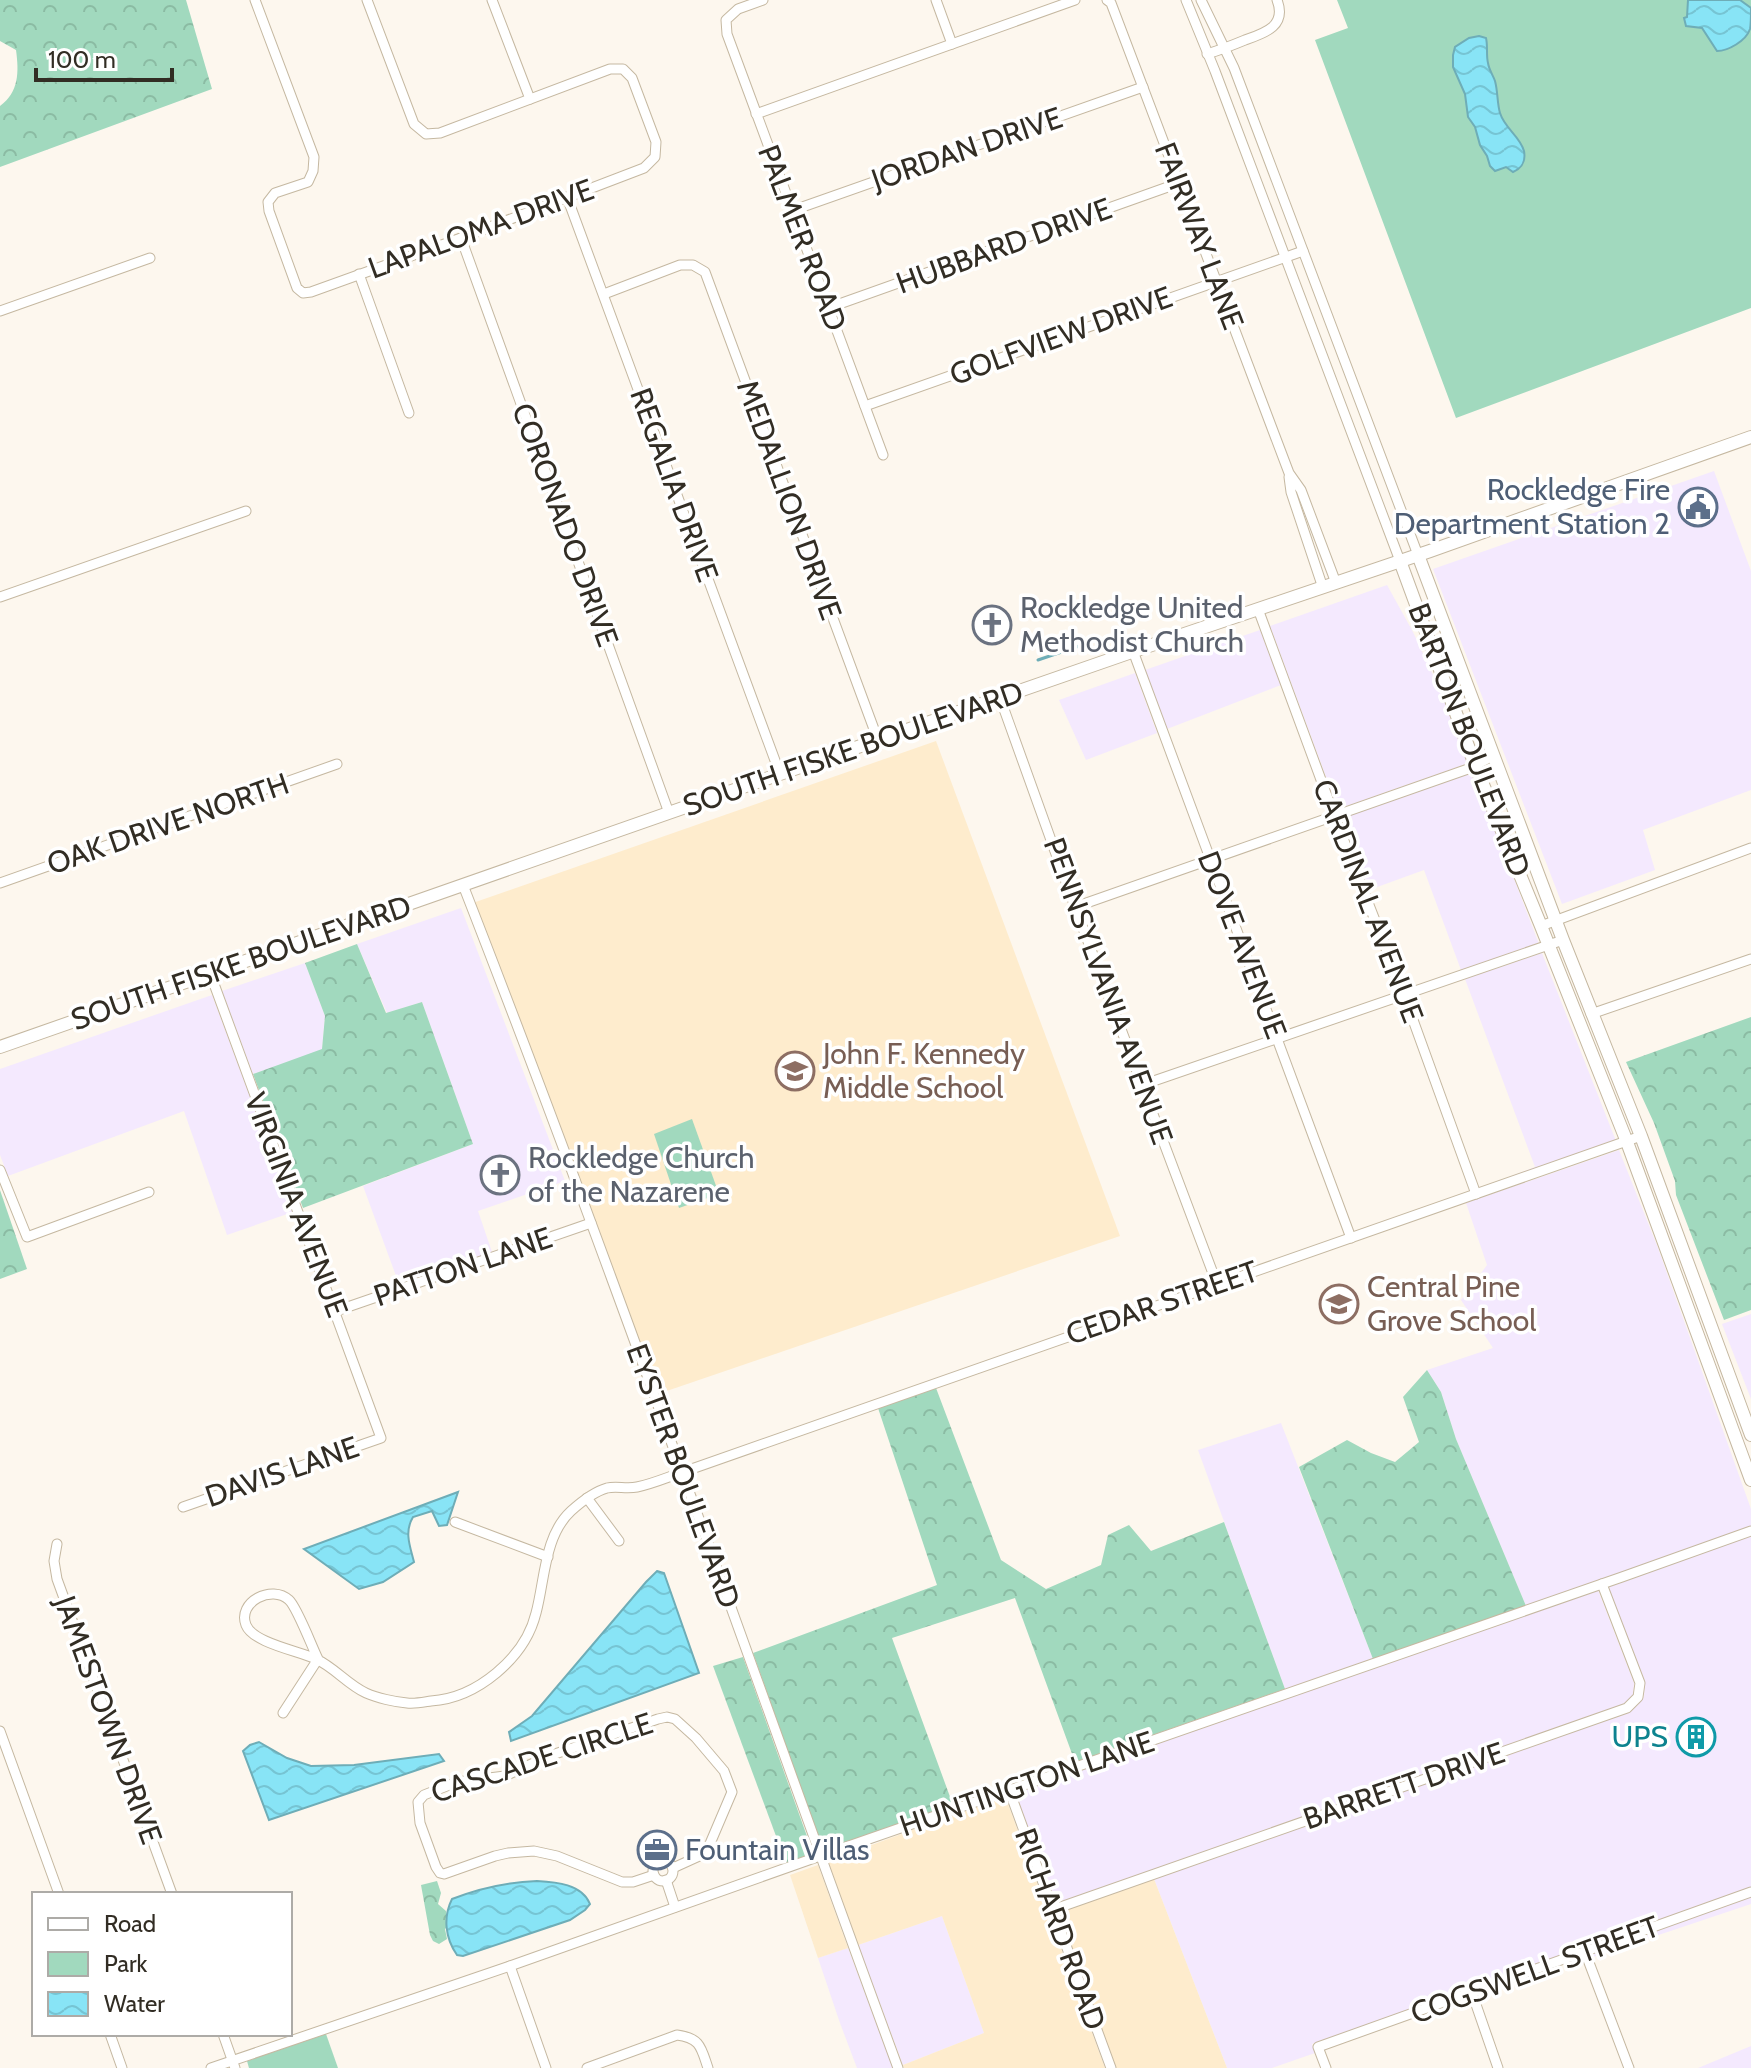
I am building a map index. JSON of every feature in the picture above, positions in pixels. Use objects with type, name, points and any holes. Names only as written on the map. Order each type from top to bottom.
[{"type":"main road","name":"SOUTH FISKE BOULEVARD","points":[[1,1045],[1751,437]]},
{"type":"main road","name":"BARTON BOULEVARD","points":[[1418,555],[1591,1014],[1641,1136],[1751,1435]]},
{"type":"main road","name":"BARTON BOULEVARD","points":[[1400,561],[1475,765],[1627,1142],[1751,1480]]},
{"type":"main road","points":[[1443,680],[1458,683],[1471,695]]},
{"type":"main road","points":[[1721,1399],[1736,1394]]},
{"type":"street","name":"LAPALOMA DRIVE","points":[[255,0],[314,157],[308,182],[275,193],[268,202],[297,288],[303,293],[461,238],[644,168],[655,157],[656,142],[632,78],[623,69],[610,69],[530,99]]},
{"type":"street","points":[[367,0],[414,124],[426,134],[440,133],[530,99],[494,0]]},
{"type":"street","name":"PALMER ROAD","points":[[763,0],[738,9],[726,20],[727,34],[883,455]]},
{"type":"street","points":[[936,0],[952,44]]},
{"type":"street","points":[[756,114],[1075,0]]},
{"type":"street","name":"FAIRWAY LANE","points":[[1107,0],[1111,3],[1289,473],[1301,490],[1336,583]]},
{"type":"street","name":"BARTON BOULEVARD","points":[[1186,0],[1400,561]]},
{"type":"street","name":"BARTON BOULEVARD","points":[[1201,0],[1225,48],[1418,555]]},
{"type":"street","points":[[1207,54],[1269,31],[1278,21],[1280,8],[1277,0]]},
{"type":"street","name":"JORDAN DRIVE","points":[[791,211],[1143,87]]},
{"type":"street","name":"HUBBARD DRIVE","points":[[828,308],[1179,183]]},
{"type":"street","name":"REGALIA DRIVE","points":[[567,197],[780,774]]},
{"type":"street","name":"CORONADO DRIVE","points":[[461,238],[669,813]]},
{"type":"street","name":"GOLFVIEW DRIVE","points":[[865,406],[1303,251]]},
{"type":"street","points":[[0,311],[150,258]]},
{"type":"street","name":"MEDALLION DRIVE","points":[[604,294],[680,265],[693,265],[705,272],[878,740]]},
{"type":"street","points":[[359,274],[409,413]]},
{"type":"street","points":[[1367,474],[1385,468]]},
{"type":"street","name":"FAIRWAY LANE","points":[[1289,473],[1291,492],[1323,588]]},
{"type":"street","points":[[0,597],[246,511]]},
{"type":"street","name":"CARDINAL AVENUE","points":[[1258,609],[1476,1194]]},
{"type":"street","name":"DOVE AVENUE","points":[[1133,651],[1351,1238]]},
{"type":"street","name":"PENNSYLVANIA AVENUE","points":[[1000,698],[1217,1284]]},
{"type":"street","points":[[1075,907],[1493,756]]},
{"type":"street","name":"OAK DRIVE NORTH","points":[[0,883],[337,764]]},
{"type":"street","points":[[1541,926],[1751,848]]},
{"type":"street","name":"EYSTER BOULEVARD","points":[[463,885],[683,1472],[898,2068]]},
{"type":"street","points":[[1142,1085],[1563,940]]},
{"type":"street","points":[[1591,1014],[1751,959]]},
{"type":"street","name":"VIRGINIA AVENUE","points":[[210,973],[381,1438]]},
{"type":"street","name":"CEDAR STREET","points":[[587,1498],[608,1488],[636,1487],[683,1472],[1641,1136]]},
{"type":"street","points":[[0,1170],[27,1237],[149,1192]]},
{"type":"street","name":"PATTON LANE","points":[[336,1311],[591,1223]]},
{"type":"street","name":"DAVIS LANE","points":[[183,1507],[381,1438]]},
{"type":"street","points":[[318,1659],[289,1599],[267,1594],[247,1607],[244,1615],[251,1633],[318,1659],[365,1693],[407,1703],[442,1701],[474,1689],[498,1673],[523,1643],[536,1617],[553,1539],[568,1514],[587,1498],[619,1541]]},
{"type":"street","points":[[455,1522],[548,1557]]},
{"type":"street","name":"HUNTINGTON LANE","points":[[211,2068],[234,2064],[1751,1531]]},
{"type":"street","name":"JAMESTOWN DRIVE","points":[[57,1544],[54,1561],[57,1579],[171,1892]]},
{"type":"street","name":"BARRETT DRIVE","points":[[1052,1910],[1627,1708],[1638,1697],[1640,1683],[1602,1584]]},
{"type":"street","points":[[283,1713],[318,1659]]},
{"type":"street","name":"CASCADE CIRCLE","points":[[654,1875],[622,1882],[557,1856],[534,1851],[495,1856],[440,1873],[420,1823],[418,1802],[424,1795],[457,1782],[505,1776],[549,1756],[658,1719],[675,1719],[724,1771],[732,1792],[706,1853],[673,1868],[668,1862],[660,1861],[654,1867],[654,1875],[659,1880],[666,1880]]},
{"type":"street","points":[[0,1731],[58,1892]]},
{"type":"street","name":"RICHARD ROAD","points":[[1009,1790],[1111,2068]]},
{"type":"street","points":[[673,1868],[672,1875],[666,1880],[675,1907]]},
{"type":"street","name":"COGSWELL STREET","points":[[1326,2068],[1318,2047],[1751,1892]]},
{"type":"street","points":[[1585,1952],[1629,2068]]},
{"type":"street","points":[[510,1966],[546,2068]]},
{"type":"street","points":[[1472,1993],[1498,2068]]},
{"type":"street","points":[[592,2067],[677,2035],[691,2037],[700,2047],[708,2068]]},
{"type":"street","points":[[111,2036],[122,2068]]},
{"type":"street","points":[[224,2036],[234,2064]]},
{"type":"shaded area","points":[[1714,471],[1751,571],[1751,790],[1643,830],[1655,870],[1562,904],[1433,569]]},
{"type":"shaded area","points":[[1387,585],[1447,705],[1469,763],[1338,809],[1270,626]]},
{"type":"shaded area","points":[[1260,630],[1281,685],[1167,729],[1145,670]]},
{"type":"shaded area","points":[[1135,673],[1157,733],[1086,760],[1059,700]]},
{"type":"shaded area","name":"John F. Kennedy Middle School","points":[[936,741],[1120,1236],[655,1395],[467,905]]},
{"type":"shaded area","points":[[1473,772],[1539,944],[1461,970],[1424,870],[1369,890],[1341,818]]},
{"type":"shaded area","points":[[461,908],[565,1181],[478,1211],[492,1252],[399,1284],[363,1186],[473,1144],[422,1002],[387,1013],[357,944]]},
{"type":"shaded area","points":[[1542,953],[1616,1141],[1480,1188],[1535,1167],[1465,979]]},
{"type":"shaded area","points":[[305,963],[325,1016],[322,1050],[253,1074],[222,991]]},
{"type":"shaded area","points":[[212,995],[293,1212],[227,1235],[184,1111],[8,1176],[0,1155],[0,1069]]},
{"type":"shaded area","points":[[1619,1150],[1658,1248],[1751,1509],[1751,1526],[1526,1606],[1456,1439],[1441,1392],[1427,1370],[1493,1348],[1461,1300],[1487,1265],[1466,1203]]},
{"type":"shaded area","points":[[1751,1314],[1751,1399],[1722,1324]]},
{"type":"shaded area","points":[[1281,1423],[1373,1659],[1285,1689],[1198,1450]]},
{"type":"shaded area","points":[[1751,1536],[1751,1887],[1312,2044],[1315,2053],[1272,2068],[1227,2068],[1154,1879],[1628,1712],[1644,1697],[1645,1681],[1608,1587]]},
{"type":"shaded area","points":[[1598,1590],[1634,1683],[1633,1695],[1624,1704],[1056,1904],[1015,1793]]},
{"type":"shaded area","points":[[1005,1796],[1105,2068],[904,2068],[903,2065],[984,2033],[942,1916],[858,1945],[828,1861]]},
{"type":"shaded area","points":[[818,1865],[848,1948],[818,1958],[790,1875]]},
{"type":"shaded area","points":[[1154,1879],[1227,2068],[1116,2068],[1059,1912]]},
{"type":"shaded area","points":[[1751,1897],[1751,1904],[1593,1957],[1592,1954]]},
{"type":"shaded area","points":[[942,1916],[984,2033],[903,2065],[858,1945]]},
{"type":"shaded area","points":[[848,1948],[893,2068],[857,2068],[840,2023],[818,1958]]},
{"type":"shaded area","points":[[1751,2046],[1751,2068],[1698,2068]]},
{"type":"green space","points":[[0,0],[186,0],[212,89],[0,167],[0,106],[14,88],[17,66],[16,50],[0,41]]},
{"type":"green space","points":[[1337,0],[1751,0],[1751,308],[1456,418],[1315,40],[1348,28]]},
{"type":"green space","points":[[357,944],[386,1013],[422,1002],[473,1144],[303,1208],[253,1074],[322,1049],[325,1016],[305,963]]},
{"type":"green space","points":[[1751,1017],[1751,1310],[1724,1320],[1676,1195],[1675,1181],[1654,1123],[1626,1062]]},
{"type":"green space","points":[[692,1119],[719,1194],[679,1208],[654,1134]]},
{"type":"green space","points":[[0,1190],[27,1269],[0,1279]]},
{"type":"green space","points":[[1427,1370],[1441,1392],[1456,1439],[1526,1606],[1373,1659],[1299,1467],[1347,1440],[1395,1462],[1419,1442],[1403,1397]]},
{"type":"green space","points":[[936,1388],[1001,1560],[1046,1589],[1101,1565],[1108,1535],[1129,1525],[1151,1551],[1224,1522],[1285,1689],[1075,1762],[1015,1598],[892,1638],[953,1805],[823,1850],[753,1653],[937,1585],[878,1408]]},
{"type":"green space","points":[[743,1657],[813,1853],[786,1863],[713,1666]]},
{"type":"green space","points":[[437,1881],[441,1893],[438,1904],[446,1911],[449,1925],[445,1929],[447,1939],[439,1944],[430,1935],[421,1885]]},
{"type":"green space","points":[[326,2034],[338,2068],[249,2068],[247,2061]]},
{"type":"water","points":[[1688,0],[1740,0],[1751,8],[1750,27],[1745,38],[1717,51],[1702,28],[1686,26],[1684,18],[1687,17]]},
{"type":"water","points":[[1479,36],[1486,38],[1487,60],[1495,81],[1500,113],[1524,151],[1523,164],[1513,172],[1506,167],[1495,171],[1490,166],[1468,117],[1465,94],[1453,67],[1455,47]]},
{"type":"water","points":[[458,1492],[447,1525],[439,1526],[432,1511],[413,1517],[408,1534],[414,1562],[383,1582],[359,1589],[304,1549]]},
{"type":"water","points":[[657,1571],[664,1573],[699,1673],[511,1741],[509,1732],[532,1716]]},
{"type":"water","points":[[259,1742],[287,1758],[311,1766],[354,1765],[439,1754],[444,1761],[269,1820],[243,1751]]},
{"type":"water","points":[[537,1881],[575,1888],[590,1904],[570,1920],[463,1956],[457,1955],[447,1927],[447,1913],[452,1899],[494,1886]]},
{"type":"waterway","points":[[1038,660],[1085,644]]},
{"type":"place","name":"Rockledge Fire Department Station 2","points":[[1698,507]]},
{"type":"place","name":"Rockledge United Methodist Church","points":[[992,625]]},
{"type":"place","name":"John F. Kennedy Middle School","points":[[795,1071]]},
{"type":"place","name":"Rockledge Church of the Nazarene","points":[[500,1175]]},
{"type":"place","name":"Central Pine Grove School","points":[[1339,1304]]},
{"type":"place","name":"UPS","points":[[1696,1737]]},
{"type":"place","name":"Fountain Villas","points":[[657,1850]]}]
